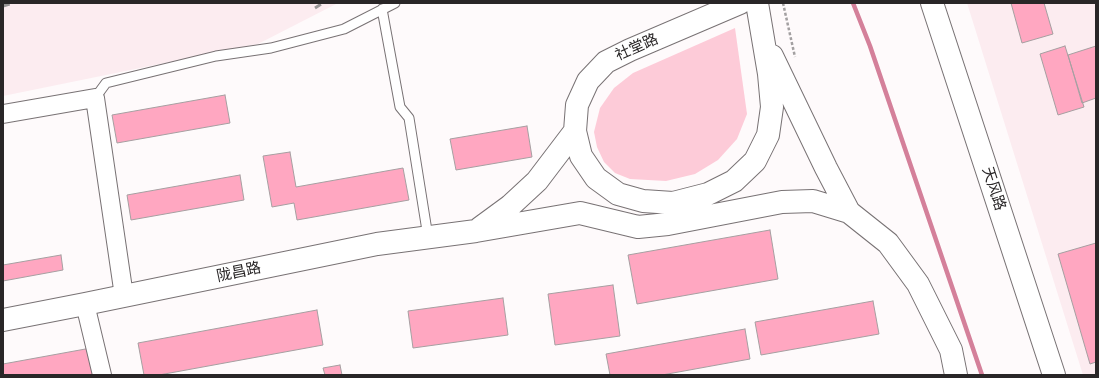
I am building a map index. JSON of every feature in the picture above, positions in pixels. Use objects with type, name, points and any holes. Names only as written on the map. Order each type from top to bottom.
[{"type":"main road","points":[[575,131],[581,156],[596,178],[618,194],[643,201],[673,203],[708,194],[734,181],[755,161],[768,135],[772,107],[769,74],[757,3]]},
{"type":"main road","name":"天风路","points":[[932,3],[1054,375]]},
{"type":"main road","name":"社堂路","points":[[575,131],[577,105],[588,81],[606,62],[734,5]]},
{"type":"main road","points":[[763,37],[826,168],[849,212]]},
{"type":"main road","points":[[476,231],[510,206],[537,181],[575,131]]},
{"type":"main road","points":[[580,213],[618,194]]},
{"type":"main road","points":[[580,213],[638,227],[668,224],[782,202],[812,201],[849,212],[888,243],[918,284],[951,350],[956,375]]},
{"type":"main road","name":"陇昌路","points":[[3,320],[377,244],[476,231],[580,213]]},
{"type":"street","points":[[3,114],[95,98],[124,296]]},
{"type":"street","points":[[85,304],[102,375]]},
{"type":"lane","points":[[95,98],[106,83],[216,56],[271,48],[344,29],[395,3]]},
{"type":"lane","points":[[382,9],[400,107],[408,118],[428,237]]},
{"type":"path","points":[[783,3],[795,57],[798,64]]},
{"type":"shaded area","points":[[3,3],[338,3],[258,44],[3,96]]},
{"type":"shaded area","points":[[967,3],[1096,3],[1096,375],[1083,375]]},
{"type":"shaded area","points":[[735,28],[747,114],[737,139],[718,160],[695,174],[666,181],[630,179],[615,173],[604,162],[597,147],[594,132],[600,108],[614,88],[633,73]]},
{"type":"building","points":[[1011,3],[1044,3],[1053,34],[1022,43]]},
{"type":"building","points":[[1065,46],[1084,107],[1058,115],[1040,54]]},
{"type":"building","points":[[1096,46],[1096,98],[1082,103],[1068,55]]},
{"type":"building","points":[[225,95],[230,123],[117,143],[112,115]]},
{"type":"building","points":[[527,126],[532,157],[456,170],[450,139]]},
{"type":"building","points":[[290,152],[296,187],[403,168],[409,200],[297,220],[294,203],[272,207],[263,156]]},
{"type":"building","points":[[240,175],[244,200],[131,220],[127,195]]},
{"type":"building","points":[[770,230],[778,279],[637,304],[628,255]]},
{"type":"building","points":[[1096,243],[1096,362],[1090,364],[1058,254]]},
{"type":"building","points":[[61,255],[63,270],[3,281],[3,265]]},
{"type":"building","points":[[613,285],[620,336],[555,345],[548,294]]},
{"type":"building","points":[[503,298],[508,335],[413,348],[408,311]]},
{"type":"building","points":[[873,301],[879,334],[761,355],[755,322]]},
{"type":"building","points":[[317,310],[323,345],[159,375],[144,375],[138,343]]},
{"type":"building","points":[[745,329],[750,359],[662,375],[610,375],[606,354]]},
{"type":"building","points":[[91,348],[96,375],[3,375],[3,364]]},
{"type":"building","points":[[340,365],[342,375],[325,375],[323,368]]},
{"type":"waterway","points":[[853,3],[870,46],[982,375]]},
{"type":"railway","points":[[3,6],[13,3]]},
{"type":"railway","points":[[315,8],[323,3]]}]
